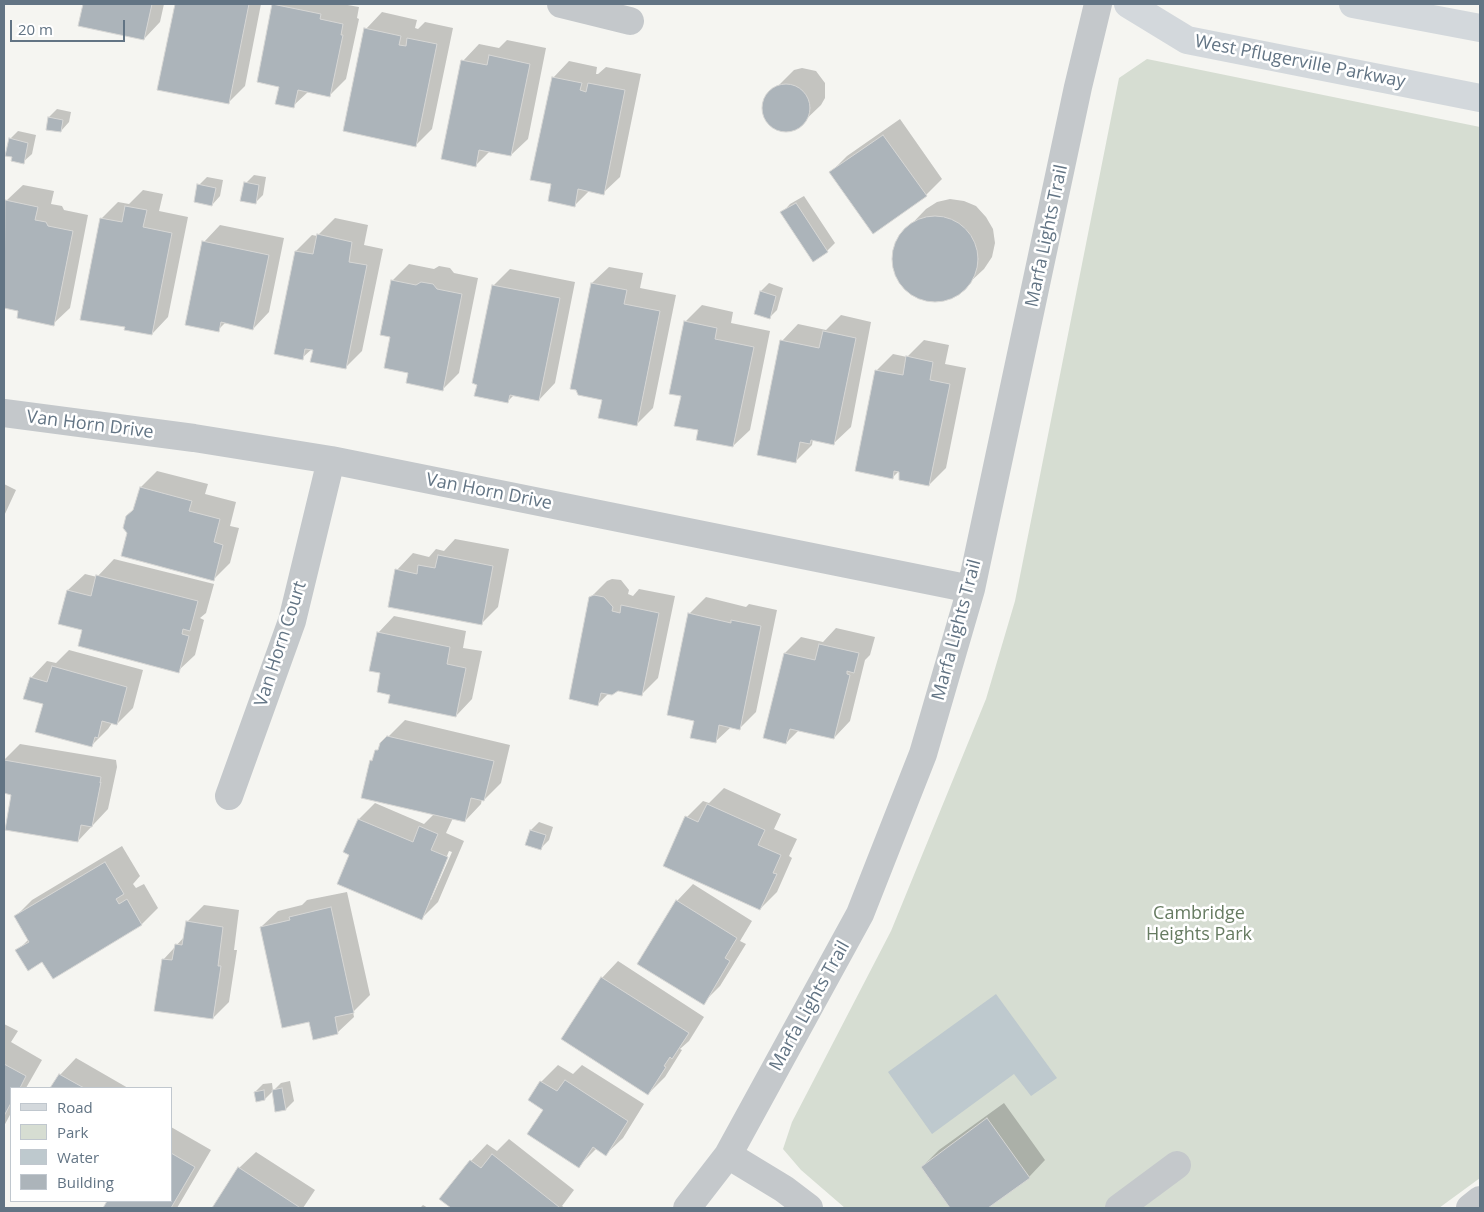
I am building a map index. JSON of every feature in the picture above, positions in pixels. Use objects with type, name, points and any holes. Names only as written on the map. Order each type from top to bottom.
[{"type":"main road","name":"West Pflugerville Parkway","points":[[1128,4],[1187,40],[1480,98]]},
{"type":"main road","points":[[1353,4],[1480,28]]},
{"type":"street","points":[[561,4],[630,21]]},
{"type":"street","name":"Marfa Lights Trail","points":[[687,1208],[728,1155],[807,1014],[860,914],[923,754],[971,588],[1078,87],[1098,4]]},
{"type":"street","name":"Van Horn Drive","points":[[4,413],[194,438],[332,460],[971,588]]},
{"type":"street","name":"Van Horn Court","points":[[228,796],[292,621],[332,460]]},
{"type":"street","points":[[728,1155],[784,1189],[809,1208]]},
{"type":"street","points":[[1119,1208],[1177,1165]]},
{"type":"street","points":[[1470,1208],[1480,1200]]},
{"type":"green space","name":"Cambridge Heights Park","points":[[1147,59],[1480,127],[1480,1178],[1439,1208],[845,1208],[801,1170],[783,1149],[792,1122],[891,931],[986,699],[1015,601],[1119,78]]},
{"type":"water","points":[[996,994],[1057,1078],[1031,1096],[1014,1074],[932,1134],[888,1072]]},
{"type":"building","points":[[83,4],[152,4],[144,40],[78,26]]},
{"type":"building","points":[[175,4],[249,4],[229,104],[157,90]]},
{"type":"building","points":[[272,4],[321,14],[320,19],[343,24],[341,35],[343,35],[330,97],[298,90],[294,108],[275,104],[279,87],[257,82]]},
{"type":"building","points":[[364,28],[401,36],[399,45],[406,46],[407,38],[437,44],[416,147],[343,131]]},
{"type":"building","points":[[489,55],[530,64],[511,156],[479,150],[476,167],[441,159],[461,60],[487,65]]},
{"type":"building","points":[[552,77],[582,83],[580,90],[586,92],[588,83],[625,90],[604,195],[578,189],[575,207],[548,201],[551,184],[530,180]]},
{"type":"building","points":[[786,84],[795,86],[803,91],[808,99],[810,108],[808,117],[803,125],[795,130],[786,132],[777,130],[769,125],[764,117],[762,108],[764,99],[769,91],[777,86]]},
{"type":"building","points":[[48,117],[63,120],[61,132],[46,130]]},
{"type":"building","points":[[883,135],[927,196],[873,234],[829,172]]},
{"type":"building","points":[[9,138],[28,143],[24,164],[11,161],[12,157],[5,156]]},
{"type":"building","points":[[244,182],[259,185],[256,204],[240,201]]},
{"type":"building","points":[[197,184],[216,188],[212,206],[194,202]]},
{"type":"building","points":[[5,200],[38,207],[35,220],[46,222],[48,226],[73,231],[54,326],[17,318],[18,311],[4,308]]},
{"type":"building","points":[[796,203],[828,252],[813,262],[780,212]]},
{"type":"building","points":[[125,206],[147,210],[143,227],[172,233],[152,335],[124,330],[125,327],[80,320],[100,218],[122,222]]},
{"type":"building","points":[[935,216],[951,219],[959,223],[971,235],[975,243],[978,259],[975,275],[971,283],[959,295],[951,299],[935,302],[919,299],[911,295],[899,283],[895,275],[892,259],[895,243],[899,235],[911,223],[919,219]]},
{"type":"building","points":[[317,234],[352,242],[349,262],[367,265],[346,369],[310,362],[313,350],[305,349],[303,360],[274,354],[295,251],[313,254]]},
{"type":"building","points":[[202,241],[269,255],[253,330],[221,322],[219,332],[185,325]]},
{"type":"building","points":[[391,280],[416,285],[421,282],[433,284],[437,289],[462,294],[443,391],[406,383],[408,373],[384,368],[390,337],[380,335]]},
{"type":"building","points":[[591,283],[627,290],[624,304],[660,311],[637,426],[598,418],[602,400],[578,395],[576,390],[570,389]]},
{"type":"building","points":[[492,285],[560,298],[539,401],[510,395],[508,403],[474,396],[477,385],[472,383]]},
{"type":"building","points":[[760,291],[776,296],[770,319],[754,314]]},
{"type":"building","points":[[684,321],[717,328],[715,339],[754,347],[733,447],[696,440],[698,430],[674,426],[681,396],[669,394]]},
{"type":"building","points":[[823,331],[856,338],[834,445],[811,440],[810,444],[800,442],[796,463],[757,455],[780,340],[819,348]]},
{"type":"building","points":[[906,356],[933,362],[930,380],[950,384],[929,486],[899,480],[899,472],[894,471],[893,479],[855,471],[875,370],[903,375]]},
{"type":"building","points":[[140,487],[192,501],[189,511],[220,519],[214,542],[223,545],[214,581],[121,556],[127,533],[123,528],[126,516],[133,510]]},
{"type":"building","points":[[438,555],[493,566],[482,625],[388,607],[395,569],[417,574],[418,565],[435,568]]},
{"type":"building","points":[[96,575],[198,601],[190,631],[183,629],[182,634],[189,636],[179,673],[78,646],[82,630],[58,624],[67,590],[91,596]]},
{"type":"building","points":[[594,595],[604,597],[613,607],[612,611],[620,613],[621,605],[659,613],[642,696],[618,691],[612,695],[601,693],[598,706],[569,699],[589,597]]},
{"type":"building","points":[[688,613],[731,623],[731,620],[761,626],[740,730],[719,725],[716,743],[690,738],[694,721],[667,715]]},
{"type":"building","points":[[377,632],[450,647],[447,664],[466,668],[456,717],[388,703],[390,695],[377,692],[380,673],[369,671]]},
{"type":"building","points":[[819,644],[859,653],[854,673],[847,671],[847,674],[850,675],[834,739],[790,729],[786,744],[763,738],[784,653],[815,660]]},
{"type":"building","points":[[52,666],[127,687],[117,725],[102,721],[98,738],[95,737],[92,747],[35,732],[43,704],[23,699],[30,677],[47,682]]},
{"type":"building","points":[[387,736],[494,761],[484,801],[471,798],[465,822],[361,798],[370,760],[372,761],[375,750],[378,750],[380,743]]},
{"type":"building","points":[[4,760],[101,777],[92,827],[81,825],[78,842],[5,830],[11,795],[4,793]]},
{"type":"building","points":[[707,804],[765,830],[758,845],[781,855],[773,873],[777,874],[760,910],[663,866],[685,816],[698,822]]},
{"type":"building","points":[[358,819],[413,842],[419,826],[438,834],[431,850],[448,857],[422,920],[337,884],[349,855],[343,852]]},
{"type":"building","points":[[530,830],[546,835],[541,850],[525,845]]},
{"type":"building","points":[[105,862],[124,894],[116,899],[119,904],[127,899],[142,925],[53,979],[42,962],[28,971],[15,950],[29,942],[14,916]]},
{"type":"building","points":[[676,900],[737,938],[725,958],[730,961],[704,1005],[637,964]]},
{"type":"building","points":[[331,907],[354,1013],[335,1017],[338,1034],[313,1040],[309,1022],[282,1028],[260,927],[290,920],[289,917]]},
{"type":"building","points":[[186,921],[223,927],[218,966],[221,966],[213,1019],[154,1011],[162,959],[172,960],[175,944],[182,945]]},
{"type":"building","points":[[601,977],[689,1033],[672,1059],[670,1057],[664,1066],[666,1067],[648,1095],[561,1039]]},
{"type":"building","points":[[4,1064],[26,1076],[20,1087],[10,1087],[10,1105],[4,1116]]},
{"type":"building","points":[[59,1074],[82,1087],[51,1087]]},
{"type":"building","points":[[565,1080],[628,1121],[606,1156],[593,1147],[579,1168],[527,1134],[543,1110],[528,1100],[540,1081],[557,1091]]},
{"type":"building","points":[[282,1088],[286,1110],[275,1112],[272,1090]]},
{"type":"building","points":[[264,1090],[265,1100],[256,1102],[254,1092]]},
{"type":"building","points":[[987,1118],[1030,1178],[988,1208],[950,1208],[921,1167]]},
{"type":"building","points":[[172,1154],[195,1167],[171,1208],[103,1208],[106,1202],[172,1202]]},
{"type":"building","points":[[492,1154],[559,1207],[451,1208],[439,1199],[470,1160],[481,1168]]},
{"type":"building","points":[[238,1167],[299,1207],[212,1208]]}]
